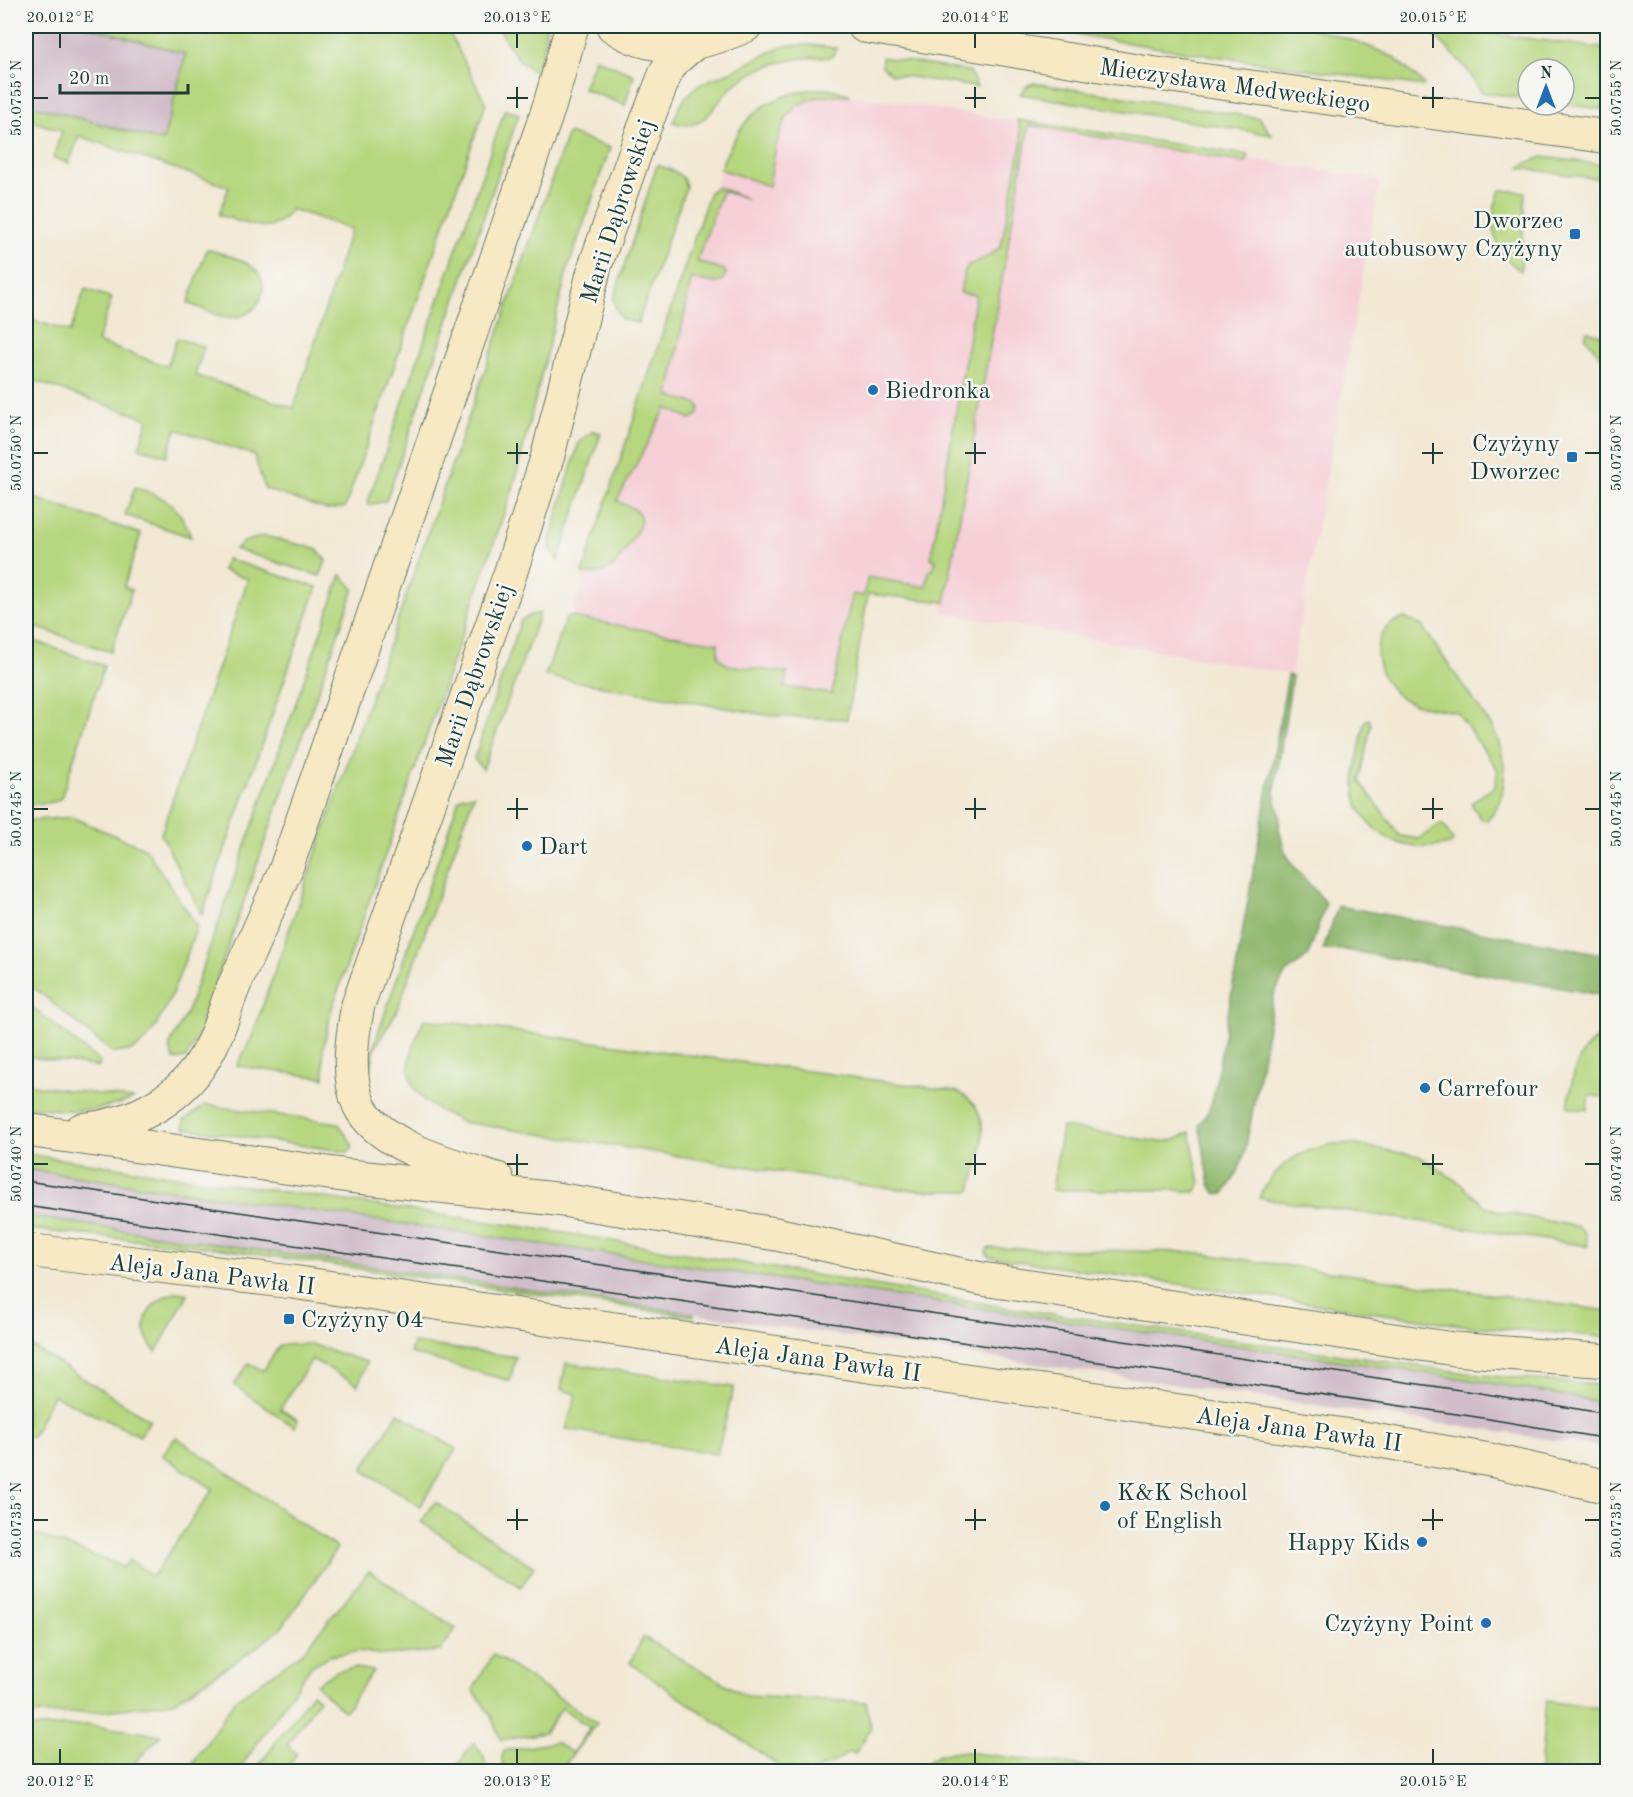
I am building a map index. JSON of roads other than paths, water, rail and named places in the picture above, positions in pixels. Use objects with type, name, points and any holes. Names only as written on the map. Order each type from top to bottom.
[{"type":"street","points":[[30,1131],[69,1131],[104,1127],[118,1124],[150,1110],[185,1085],[210,1049],[285,871],[550,104],[572,26]]},
{"type":"street","points":[[613,26],[629,35],[662,44],[693,44],[745,26]]},
{"type":"street","name":"Mieczysława Medweckiego","points":[[864,26],[1143,72],[1608,137]]},
{"type":"street","name":"Marii Dąbrowskiej","points":[[556,1199],[419,1153],[396,1140],[371,1121],[360,1106],[353,1080],[354,1026],[358,1005],[510,574],[548,455],[595,266],[657,92],[674,60],[693,44]]},
{"type":"street","points":[[30,1131],[349,1176],[556,1199],[776,1234],[982,1279],[1454,1348],[1608,1361]]},
{"type":"street","name":"Aleja Jana Pawła II","points":[[26,1250],[292,1282],[1351,1436],[1490,1460],[1608,1487]]},
{"type":"tram line","points":[[26,1181],[1480,1393],[1608,1414]]},
{"type":"tram line","points":[[26,1206],[1477,1417],[1608,1439]]},
{"type":"place","name":"Dworzec autobusowy Czyżyny","points":[[1575,234]]},
{"type":"place","name":"Biedronka","points":[[873,390]]},
{"type":"place","name":"Czyżyny Dworzec","points":[[1572,457]]},
{"type":"place","name":"Dart","points":[[527,846]]},
{"type":"place","name":"Carrefour","points":[[1425,1088]]},
{"type":"place","name":"Czyżyny 04","points":[[289,1319]]},
{"type":"place","name":"K&K School of English","points":[[1105,1506]]},
{"type":"place","name":"Happy Kids","points":[[1422,1542]]},
{"type":"place","name":"Czyżyny Point","points":[[1486,1623]]}]
